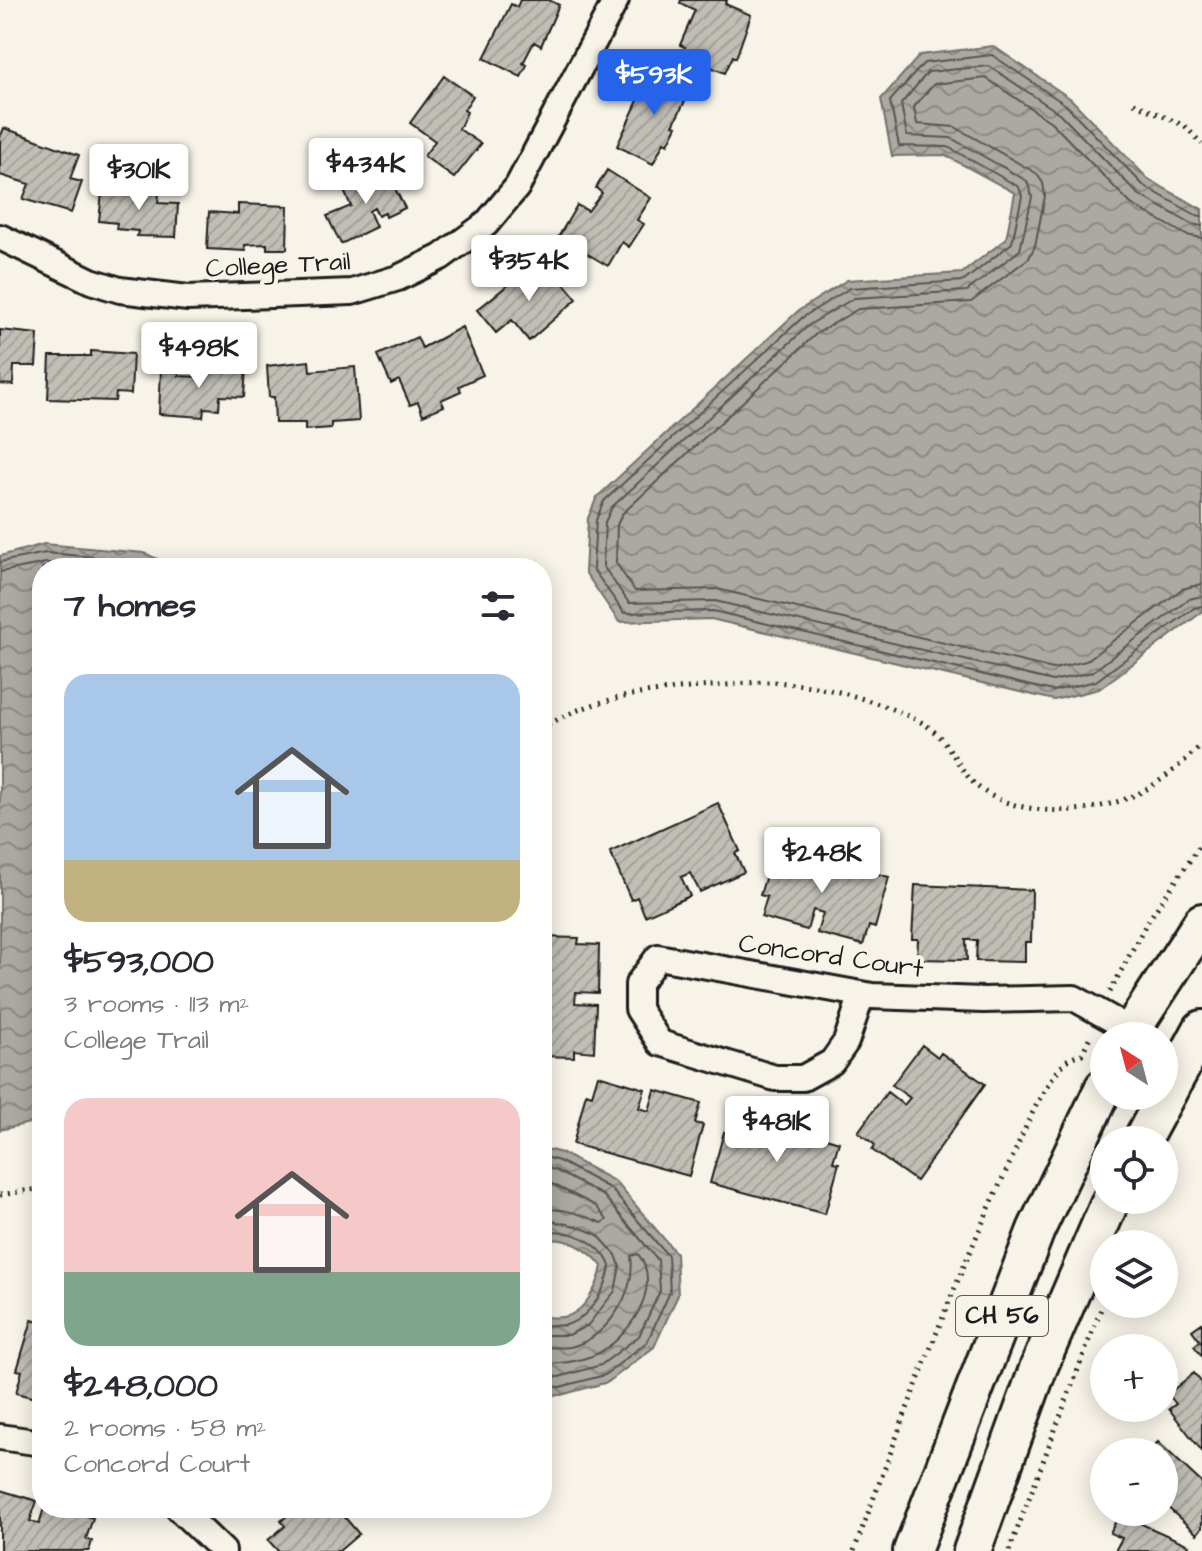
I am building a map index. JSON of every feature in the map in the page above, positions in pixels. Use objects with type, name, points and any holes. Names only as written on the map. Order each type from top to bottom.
[{"type":"main road","points":[[1123,1022],[1202,922]]},
{"type":"main road","points":[[1150,1126],[1202,1029]]},
{"type":"main road","name":"CH 56","points":[[912,1551],[1036,1230],[1093,1110]]},
{"type":"main road","name":"CH 56","points":[[972,1551],[1038,1369],[1105,1214]]},
{"type":"street","name":"College Trail","points":[[0,237],[91,281],[120,290],[188,298],[352,292],[398,278],[441,257],[486,224],[517,187],[616,0]]},
{"type":"street","name":"Concord Court","points":[[862,994],[846,1042],[832,1062],[803,1078],[775,1078],[660,1043],[638,1009],[638,984],[658,957],[862,994],[983,1000],[1074,998],[1113,1022]]},
{"type":"street","points":[[0,1437],[32,1442]]},
{"type":"street","points":[[188,1518],[223,1551]]},
{"type":"path","points":[[1134,103],[1185,126],[1202,144]]},
{"type":"path","points":[[552,723],[571,712],[605,701],[636,696],[772,682],[811,687],[846,694],[919,721],[937,732],[980,789],[1002,801],[1027,807],[1058,809],[1101,807],[1136,795],[1175,768],[1202,744]]},
{"type":"path","points":[[1121,1022],[1146,924],[1202,843]]},
{"type":"path","points":[[854,1551],[928,1352],[988,1209],[1046,1090],[1071,1057],[1090,1048]]},
{"type":"path","points":[[0,1195],[32,1190]]},
{"type":"path","points":[[1009,1551],[1098,1318]]},
{"type":"water","points":[[993,46],[1071,99],[1149,180],[1202,209],[1202,612],[1099,689],[1054,700],[711,619],[619,622],[585,572],[588,518],[597,497],[798,311],[847,280],[962,273],[1006,239],[1015,193],[945,155],[892,156],[881,99],[920,55]]},
{"type":"water","points":[[44,544],[144,553],[155,558],[32,558],[32,1122],[0,1130],[0,556]]},
{"type":"water","points":[[552,1150],[616,1182],[676,1253],[678,1295],[654,1347],[608,1382],[561,1395],[552,1395],[552,1317],[571,1315],[584,1305],[598,1282],[602,1266],[575,1244],[552,1240]]},
{"type":"building","points":[[520,0],[549,0],[559,5],[541,46],[534,42],[523,63],[527,65],[521,77],[484,58],[511,4],[517,7]]},
{"type":"building","points":[[681,0],[727,0],[725,4],[751,15],[736,58],[733,56],[725,73],[681,55],[685,47],[680,45],[695,10],[680,3]]},
{"type":"building","points":[[652,70],[691,89],[673,125],[677,126],[668,144],[664,142],[653,164],[617,146]]},
{"type":"building","points":[[444,76],[473,96],[464,110],[467,112],[459,129],[481,144],[454,178],[424,156],[435,141],[410,123]]},
{"type":"building","points":[[4,128],[79,155],[70,179],[82,182],[71,213],[23,199],[29,184],[0,175],[0,138]]},
{"type":"building","points":[[385,169],[405,208],[386,217],[385,213],[378,216],[374,208],[369,211],[376,227],[341,244],[327,216],[351,206],[343,189]]},
{"type":"building","points":[[607,170],[651,198],[637,220],[644,224],[629,247],[622,242],[608,266],[586,253],[583,258],[556,241],[577,205],[588,211],[602,193],[596,188]]},
{"type":"building","points":[[103,183],[114,183],[114,190],[145,192],[145,185],[156,186],[158,203],[178,204],[176,237],[137,236],[138,231],[116,229],[117,223],[99,221]]},
{"type":"building","points":[[238,204],[288,206],[287,249],[267,249],[267,244],[245,245],[246,251],[207,249],[209,212],[238,214]]},
{"type":"building","points":[[549,266],[577,299],[529,341],[512,320],[496,333],[477,310],[530,267],[537,276]]},
{"type":"building","points":[[462,327],[483,375],[459,386],[461,391],[441,400],[444,406],[423,415],[418,402],[410,405],[399,380],[391,384],[378,355],[417,337],[422,348]]},
{"type":"building","points":[[0,330],[38,334],[36,366],[14,366],[13,385],[0,384]]},
{"type":"building","points":[[91,351],[133,354],[131,394],[116,393],[115,401],[48,399],[50,356],[91,356]]},
{"type":"building","points":[[309,361],[310,371],[355,367],[359,421],[331,423],[331,428],[305,430],[305,423],[275,423],[274,397],[269,397],[267,366]]},
{"type":"building","points":[[203,365],[246,368],[244,397],[220,396],[219,409],[204,408],[203,417],[159,414],[161,370],[179,372],[179,376],[202,377]]},
{"type":"building","points":[[718,803],[740,851],[735,853],[744,872],[700,892],[690,873],[681,877],[690,896],[645,916],[637,897],[631,900],[610,852]]},
{"type":"building","points":[[775,846],[889,877],[875,928],[869,926],[863,945],[817,933],[823,913],[813,910],[807,930],[761,917],[767,897],[760,895]]},
{"type":"building","points":[[915,885],[1032,890],[1031,942],[1025,942],[1025,962],[976,961],[977,940],[966,940],[967,960],[917,959],[918,939],[912,939]]},
{"type":"building","points":[[552,937],[579,938],[578,944],[599,945],[598,993],[576,992],[575,1003],[596,1004],[594,1052],[574,1050],[574,1057],[552,1056]]},
{"type":"building","points":[[922,1045],[938,1057],[941,1053],[985,1084],[916,1181],[872,1150],[875,1145],[858,1132],[887,1092],[904,1105],[910,1098],[892,1085]]},
{"type":"building","points":[[598,1075],[645,1089],[639,1108],[649,1111],[655,1090],[701,1103],[695,1123],[703,1125],[689,1176],[573,1144],[586,1093],[592,1095]]},
{"type":"building","points":[[735,1113],[782,1125],[776,1146],[786,1149],[793,1128],[839,1142],[833,1162],[839,1163],[825,1214],[710,1183],[724,1132],[730,1133]]},
{"type":"building","points":[[32,1320],[32,1397],[16,1393],[22,1371],[17,1370]]},
{"type":"building","points":[[1202,1323],[1202,1356],[1194,1346],[1200,1341],[1192,1330]]},
{"type":"building","points":[[1194,1373],[1202,1383],[1202,1451],[1178,1420],[1178,1386]]},
{"type":"building","points":[[1178,1461],[1202,1483],[1202,1528],[1197,1534],[1178,1517]]},
{"type":"building","points":[[0,1490],[32,1500],[30,1521],[39,1524],[41,1518],[93,1518],[86,1539],[92,1541],[89,1551],[0,1551]]},
{"type":"building","points":[[284,1518],[345,1518],[359,1534],[339,1551],[278,1551],[268,1540],[285,1526],[281,1521]]},
{"type":"building","points":[[1113,1526],[1146,1526],[1189,1545],[1186,1551],[1115,1551],[1122,1538],[1110,1533]]}]
